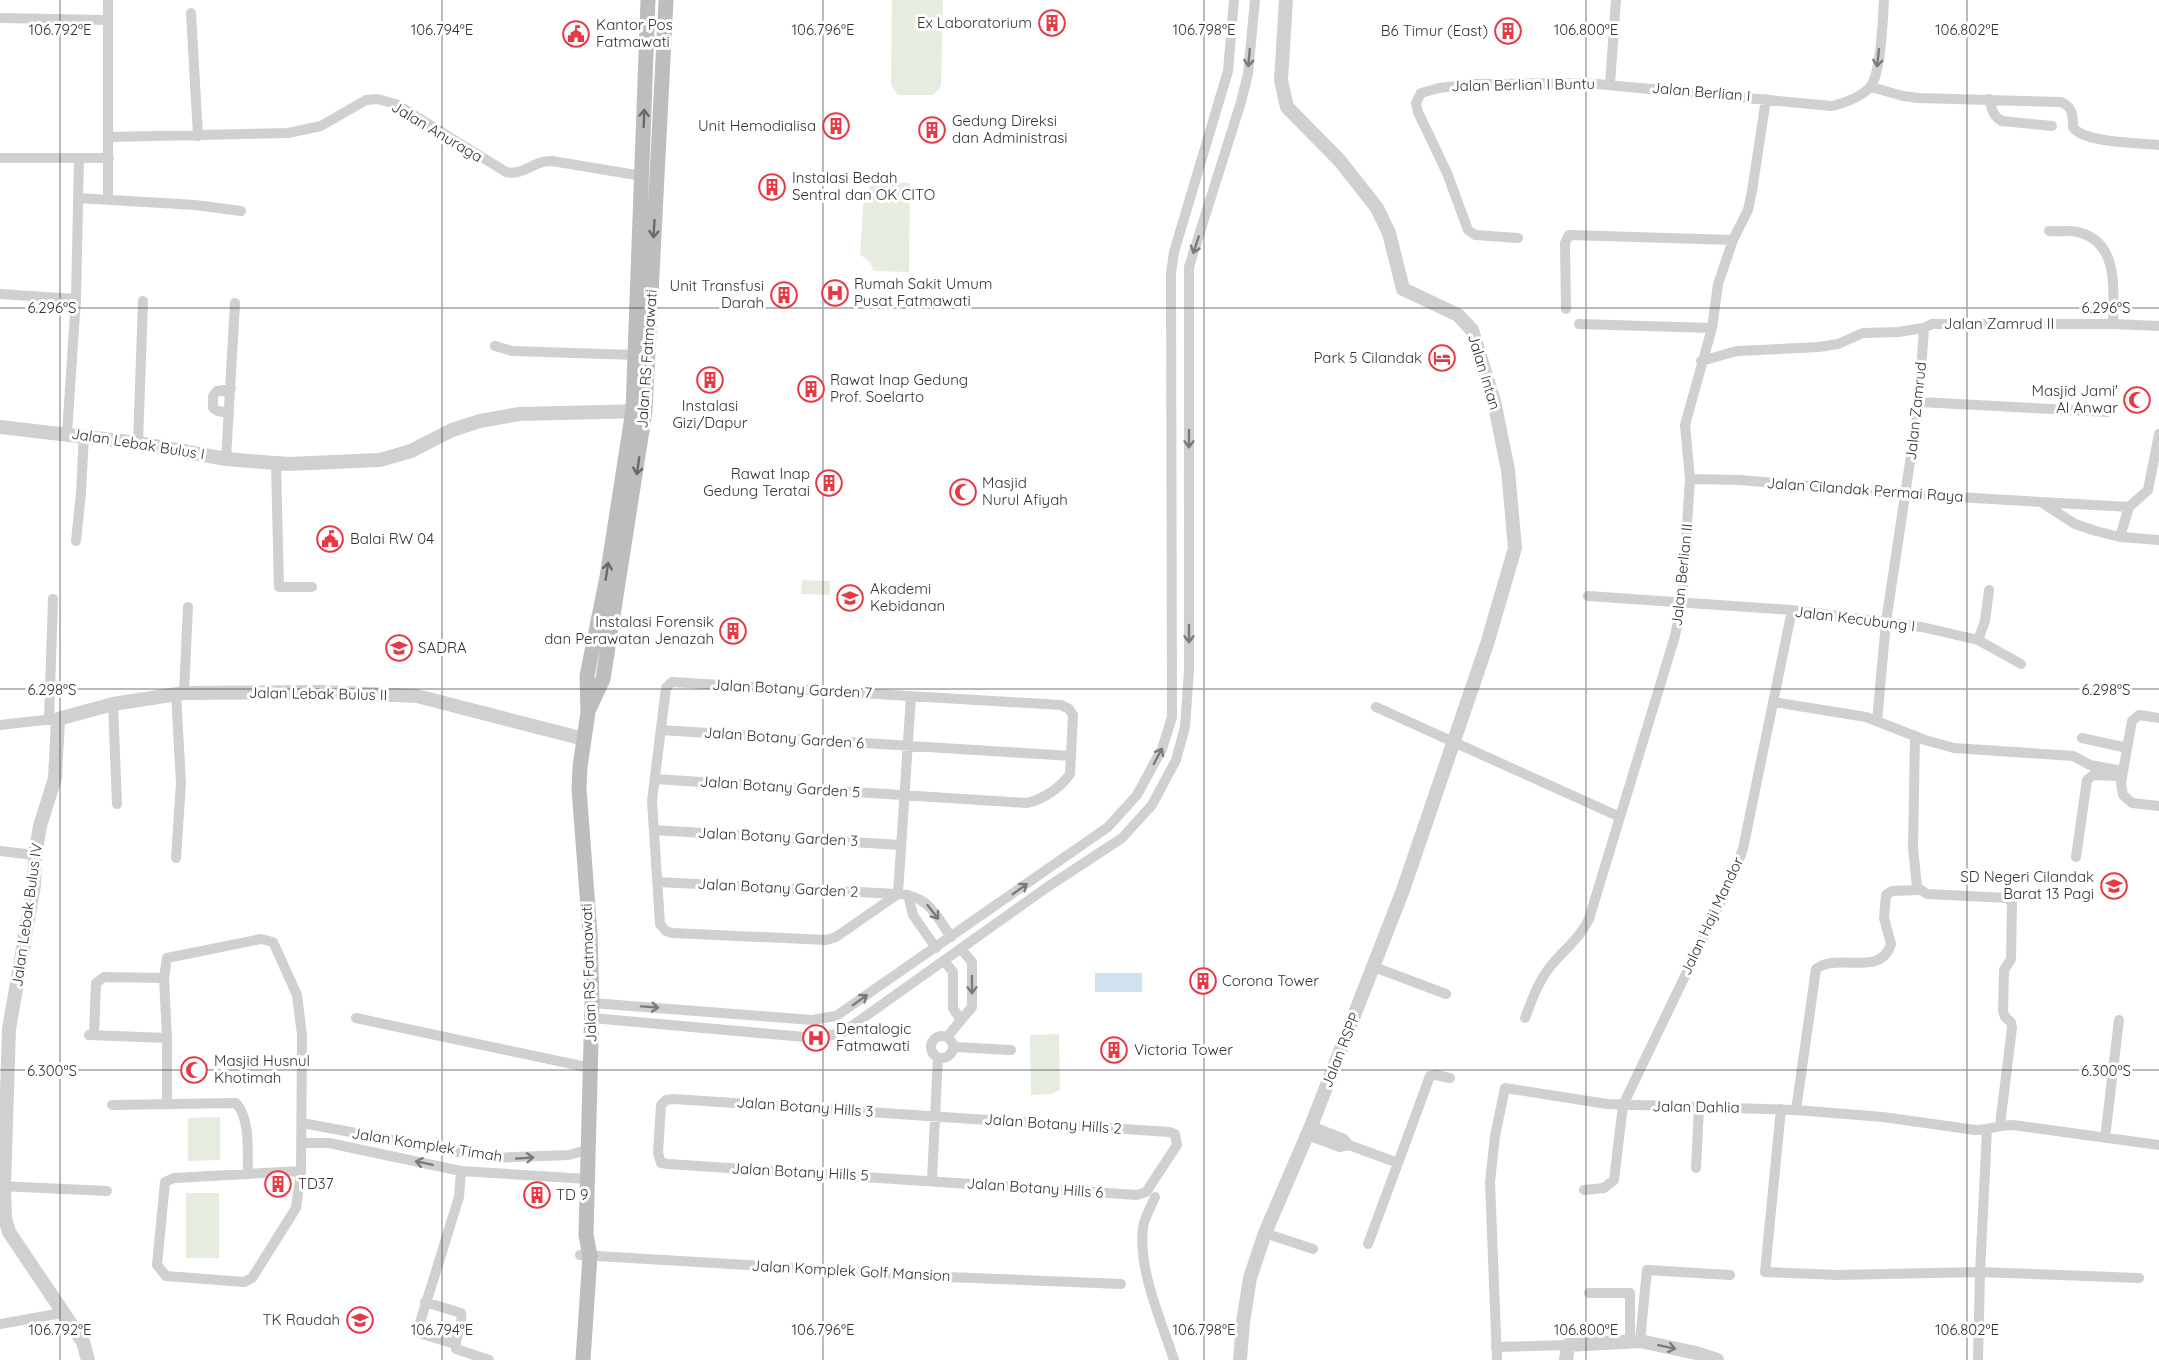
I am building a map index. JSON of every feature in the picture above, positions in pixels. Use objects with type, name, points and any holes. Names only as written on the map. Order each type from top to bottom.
[{"type":"main road","name":"Jalan RS Fatmawati","points":[[639,410],[635,355],[648,0]]},
{"type":"main road","name":"Jalan RS Fatmawati","points":[[583,1360],[592,1011],[590,934],[579,789],[588,712],[587,676],[610,601],[639,410],[666,0]]},
{"type":"main road","points":[[648,23],[665,23]]},
{"type":"main road","name":"Jalan RS Fatmawati","points":[[573,1360],[585,1255]]},
{"type":"street","points":[[108,0],[108,199]]},
{"type":"street","points":[[592,1011],[812,1020],[836,1016],[1108,827],[1137,795],[1162,749],[1172,717],[1172,273],[1174,252],[1228,71],[1234,0]]},
{"type":"street","points":[[592,1011],[816,1038],[842,1033],[1046,888],[1122,838],[1152,805],[1176,760],[1185,727],[1189,671],[1189,267],[1248,74],[1255,0]]},
{"type":"street","name":"Jalan Intan","points":[[1286,0],[1281,80],[1287,107],[1340,161],[1377,208],[1389,233],[1403,289],[1458,315],[1473,330],[1494,401],[1508,470],[1515,548],[1487,644],[1452,741]]},
{"type":"street","points":[[1610,84],[1616,0]]},
{"type":"street","points":[[1884,0],[1877,69],[1871,87],[1903,96],[2061,102],[2072,110],[2073,127],[2082,135],[2159,145]]},
{"type":"street","points":[[191,13],[198,136]]},
{"type":"street","points":[[0,18],[108,20]]},
{"type":"street","name":"Jalan Berlian I Buntu","points":[[1518,238],[1474,235],[1468,230],[1443,164],[1418,112],[1416,103],[1419,96],[1425,91],[1474,84],[1547,82],[1610,84]]},
{"type":"street","name":"Jalan Berlian I","points":[[1610,84],[1832,106],[1844,103],[1871,87]]},
{"type":"street","points":[[1221,97],[1241,102]]},
{"type":"street","name":"Jalan Anuraga","points":[[109,137],[288,134],[321,126],[366,99],[377,99],[396,104],[506,172],[514,174],[522,172],[543,161],[642,176]]},
{"type":"street","name":"Jalan Berlian II","points":[[1525,1018],[1536,989],[1551,965],[1577,940],[1589,919],[1665,673],[1682,602],[1690,479],[1685,425],[1712,328],[1718,284],[1733,240],[1748,210],[1766,99]]},
{"type":"street","points":[[1989,99],[1993,113],[2002,121],[2052,126]]},
{"type":"street","points":[[0,158],[109,158]]},
{"type":"street","points":[[67,433],[76,299],[79,158]]},
{"type":"street","points":[[78,198],[195,205],[241,211]]},
{"type":"street","points":[[2049,231],[2077,232],[2094,239],[2103,247],[2113,275],[2113,324]]},
{"type":"street","points":[[1566,309],[1565,243],[1569,235],[1733,240]]},
{"type":"street","points":[[0,294],[76,299]]},
{"type":"street","points":[[138,442],[143,301]]},
{"type":"street","points":[[226,459],[235,303]]},
{"type":"street","points":[[1579,324],[1712,328]]},
{"type":"street","name":"Jalan Zamrud II","points":[[1701,361],[1737,351],[1838,344],[1863,333],[1898,332],[1924,328],[1932,324],[2159,326]]},
{"type":"street","name":"Jalan Zamrud","points":[[1877,721],[1886,622],[1919,402],[1924,328]]},
{"type":"street","points":[[495,346],[512,351],[635,355]]},
{"type":"street","points":[[229,413],[213,408],[213,396],[217,391],[231,389]]},
{"type":"street","points":[[1919,402],[2107,412]]},
{"type":"street","name":"Jalan Lebak Bulus I","points":[[0,426],[138,442],[226,459],[276,464],[380,460],[411,451],[452,430],[480,421],[519,414],[639,410]]},
{"type":"street","points":[[2120,537],[2129,507],[2148,490],[2159,434]]},
{"type":"street","points":[[76,541],[84,435]]},
{"type":"street","points":[[276,464],[279,587],[312,587]]},
{"type":"street","name":"Jalan Cilandak Permai Raya","points":[[1690,479],[1740,480],[1906,494],[2129,507]]},
{"type":"street","name":"Jalan Cilandak Permai Raya","points":[[2041,502],[2075,524],[2120,537],[2159,540]]},
{"type":"street","points":[[1978,640],[1985,621],[1989,590]]},
{"type":"street","name":"Jalan Kecubung I","points":[[1588,596],[1792,610],[1946,631],[1978,640],[2021,664]]},
{"type":"street","points":[[53,599],[54,719]]},
{"type":"street","points":[[176,858],[181,783],[180,694],[188,607]]},
{"type":"street","name":"Jalan Haji Mandor","points":[[1584,1190],[1604,1188],[1614,1180],[1623,1105],[1733,876],[1743,849],[1792,610]]},
{"type":"street","points":[[1172,671],[1189,671]]},
{"type":"street","name":"Jalan Botany Garden 7","points":[[661,730],[666,688],[672,682],[1061,705],[1069,709],[1073,715],[1071,756]]},
{"type":"street","name":"Jalan Lebak Bulus II","points":[[0,724],[54,719],[112,704],[180,694],[322,692],[417,696],[584,739]]},
{"type":"street","points":[[911,696],[902,844],[903,894],[936,948]]},
{"type":"street","points":[[1773,702],[1877,721],[1954,748],[2073,756],[2090,765],[2122,774]]},
{"type":"street","points":[[112,704],[117,804]]},
{"type":"street","points":[[1376,707],[1620,817]]},
{"type":"street","points":[[2159,718],[2139,715],[2133,718],[2122,774],[2123,795],[2132,803],[2159,806]]},
{"type":"street","name":"Jalan Lebak Bulus IV","points":[[54,719],[55,778],[40,826],[35,855],[34,885],[9,1029],[2,1186],[5,1218],[9,1232],[83,1342],[88,1360]]},
{"type":"street","points":[[661,730],[652,801],[660,924],[666,931],[826,940],[836,937],[903,894]]},
{"type":"street","name":"Jalan Botany Garden 6","points":[[661,730],[1071,756]]},
{"type":"street","points":[[1915,736],[1913,848],[1918,890]]},
{"type":"street","points":[[2082,738],[2127,748]]},
{"type":"street","name":"Jalan RSPP","points":[[1240,1360],[1246,1296],[1265,1233],[1374,967],[1403,890],[1452,741]]},
{"type":"street","name":"Jalan Botany Garden 5","points":[[655,779],[1028,803],[1040,800],[1064,782],[1070,774],[1071,756]]},
{"type":"street","points":[[2076,857],[2089,777],[2122,774]]},
{"type":"street","name":"Jalan Botany Garden 3","points":[[654,830],[902,844]]},
{"type":"street","points":[[0,851],[35,855]]},
{"type":"street","name":"Jalan Botany Garden 2","points":[[658,882],[903,894]]},
{"type":"street","points":[[1796,1110],[1816,969],[1823,964],[1873,962],[1884,957],[1891,944],[1884,918],[1886,895],[1892,891],[1918,890],[1927,894],[2010,899],[2012,902],[2011,959],[2006,966],[2004,976],[2003,1014],[2011,1022],[2012,1028],[2000,1125]]},
{"type":"street","points":[[903,894],[929,905],[951,937]]},
{"type":"street","points":[[167,1105],[164,978],[167,958],[261,939],[273,942],[297,995],[302,1035],[302,1143],[301,1171],[296,1208],[252,1278],[244,1282],[166,1276],[157,1265],[165,1182],[174,1178],[301,1171]]},
{"type":"street","points":[[947,1037],[972,1007],[972,962],[961,949]]},
{"type":"street","points":[[944,961],[953,972],[953,1008],[960,1019]]},
{"type":"street","points":[[1374,967],[1446,994]]},
{"type":"street","points":[[164,978],[104,977],[96,983],[91,1035],[167,1038]]},
{"type":"street","points":[[356,1018],[591,1068]]},
{"type":"street","points":[[2105,1138],[2119,1020]]},
{"type":"street","points":[[942,1036],[947,1037],[952,1041],[954,1047],[952,1053],[948,1057],[938,1057],[933,1054],[932,1042],[942,1036]]},
{"type":"street","points":[[954,1047],[1011,1050]]},
{"type":"street","points":[[932,1180],[938,1057]]},
{"type":"street","points":[[1368,1244],[1430,1076],[1450,1078]]},
{"type":"street","name":"Jalan Dahlia","points":[[1497,1360],[1490,1182],[1495,1136],[1505,1088],[1623,1105],[1796,1110],[1883,1117],[1987,1130],[2000,1125],[2159,1145]]},
{"type":"street","name":"Jalan Botany Hills 3","points":[[668,1164],[662,1162],[658,1153],[662,1105],[666,1100],[936,1116]]},
{"type":"street","points":[[112,1105],[236,1103],[242,1109],[246,1126],[248,1173]]},
{"type":"street","points":[[1696,1168],[1699,1108]]},
{"type":"street","points":[[1781,1109],[1765,1272],[1837,1275],[1980,1272],[2139,1278]]},
{"type":"street","name":"Jalan Botany Hills 2","points":[[936,1116],[1175,1134],[1177,1145],[1146,1192],[1137,1195]]},
{"type":"street","name":"Jalan Komplek Timah","points":[[302,1123],[491,1158],[569,1155],[587,1150]]},
{"type":"street","points":[[329,1143],[331,1129]]},
{"type":"street","points":[[1309,1130],[1344,1139],[1349,1145],[1398,1162]]},
{"type":"street","points":[[1978,1360],[1987,1130]]},
{"type":"street","name":"Jalan Komplek Timah","points":[[302,1143],[329,1143],[461,1171],[587,1179]]},
{"type":"street","name":"Jalan Botany Hills 5","points":[[668,1164],[932,1180]]},
{"type":"street","points":[[455,1344],[418,1333],[425,1302],[459,1197],[461,1171]]},
{"type":"street","name":"Jalan Botany Hills 6","points":[[932,1180],[1137,1195]]},
{"type":"street","points":[[2,1186],[107,1191]]},
{"type":"street","points":[[1155,1197],[1143,1225],[1142,1242],[1147,1276],[1174,1360]]},
{"type":"street","points":[[1265,1233],[1313,1250]]},
{"type":"street","name":"Jalan Komplek Golf Mansion","points":[[585,1255],[947,1277],[1121,1284]]},
{"type":"street","points":[[1635,1341],[1647,1270],[1730,1275]]},
{"type":"street","points":[[1589,1293],[1630,1293],[1635,1341]]},
{"type":"street","points":[[425,1302],[461,1313],[463,1319],[455,1344],[458,1351],[489,1360]]},
{"type":"street","points":[[0,1324],[62,1313]]},
{"type":"street","points":[[1496,1347],[1635,1341],[1696,1353],[1717,1360]]},
{"type":"street","points":[[1566,1360],[1568,1345]]},
{"type":"shaded area","points":[[892,0],[943,0],[941,86],[933,95],[898,95],[891,85]]},
{"type":"shaded area","points":[[875,182],[910,183],[909,272],[874,271],[869,262],[860,255],[864,193]]},
{"type":"shaded area","points":[[802,580],[830,581],[830,595],[801,594]]},
{"type":"shaded area","points":[[1059,1034],[1060,1090],[1052,1094],[1031,1095],[1030,1035]]},
{"type":"shaded area","points":[[220,1117],[220,1160],[188,1161],[188,1118]]},
{"type":"shaded area","points":[[186,1193],[219,1193],[219,1258],[186,1258]]},
{"type":"water","points":[[1095,973],[1142,973],[1142,992],[1095,992]]},
{"type":"place","name":"Ex Laboratorium","points":[[1052,23]]},
{"type":"place","name":"B6 Timur (East)","points":[[1508,31]]},
{"type":"place","name":"Kantor Pos Fatmawati","points":[[576,34]]},
{"type":"place","name":"Unit Hemodialisa","points":[[836,126]]},
{"type":"place","name":"Gedung Direksi dan Administrasi","points":[[932,130]]},
{"type":"place","name":"Instalasi Bedah Sentral dan OK CITO","points":[[772,187]]},
{"type":"place","name":"Rumah Sakit Umum Pusat Fatmawati","points":[[835,293]]},
{"type":"place","name":"Unit Transfusi Darah","points":[[784,295]]},
{"type":"place","name":"Park 5 Cilandak","points":[[1442,358]]},
{"type":"place","name":"Instalasi Gizi/Dapur","points":[[710,380]]},
{"type":"place","name":"Rawat Inap Gedung Prof. Soelarto","points":[[811,389]]},
{"type":"place","name":"Masjid Jami' Al Anwar","points":[[2137,400]]},
{"type":"place","name":"Rawat Inap Gedung Teratai","points":[[829,483]]},
{"type":"place","name":"Masjid Nurul Afiyah","points":[[963,492]]},
{"type":"place","name":"Balai RW 04","points":[[330,539]]},
{"type":"place","name":"Akademi Kebidanan","points":[[850,598]]},
{"type":"place","name":"Instalasi Forensik dan Perawatan Jenazah","points":[[733,631]]},
{"type":"place","name":"SADRA","points":[[399,648]]},
{"type":"place","name":"SD Negeri Cilandak Barat 13 Pagi","points":[[2114,886]]},
{"type":"place","name":"Corona Tower","points":[[1203,981]]},
{"type":"place","name":"Dentalogic Fatmawati","points":[[816,1038]]},
{"type":"place","name":"Victoria Tower","points":[[1114,1050]]},
{"type":"place","name":"Masjid Husnul Khotimah","points":[[194,1070]]},
{"type":"place","name":"TD37","points":[[278,1184]]},
{"type":"place","name":"TD 9","points":[[537,1195]]},
{"type":"place","name":"TK Raudah","points":[[360,1320]]}]
